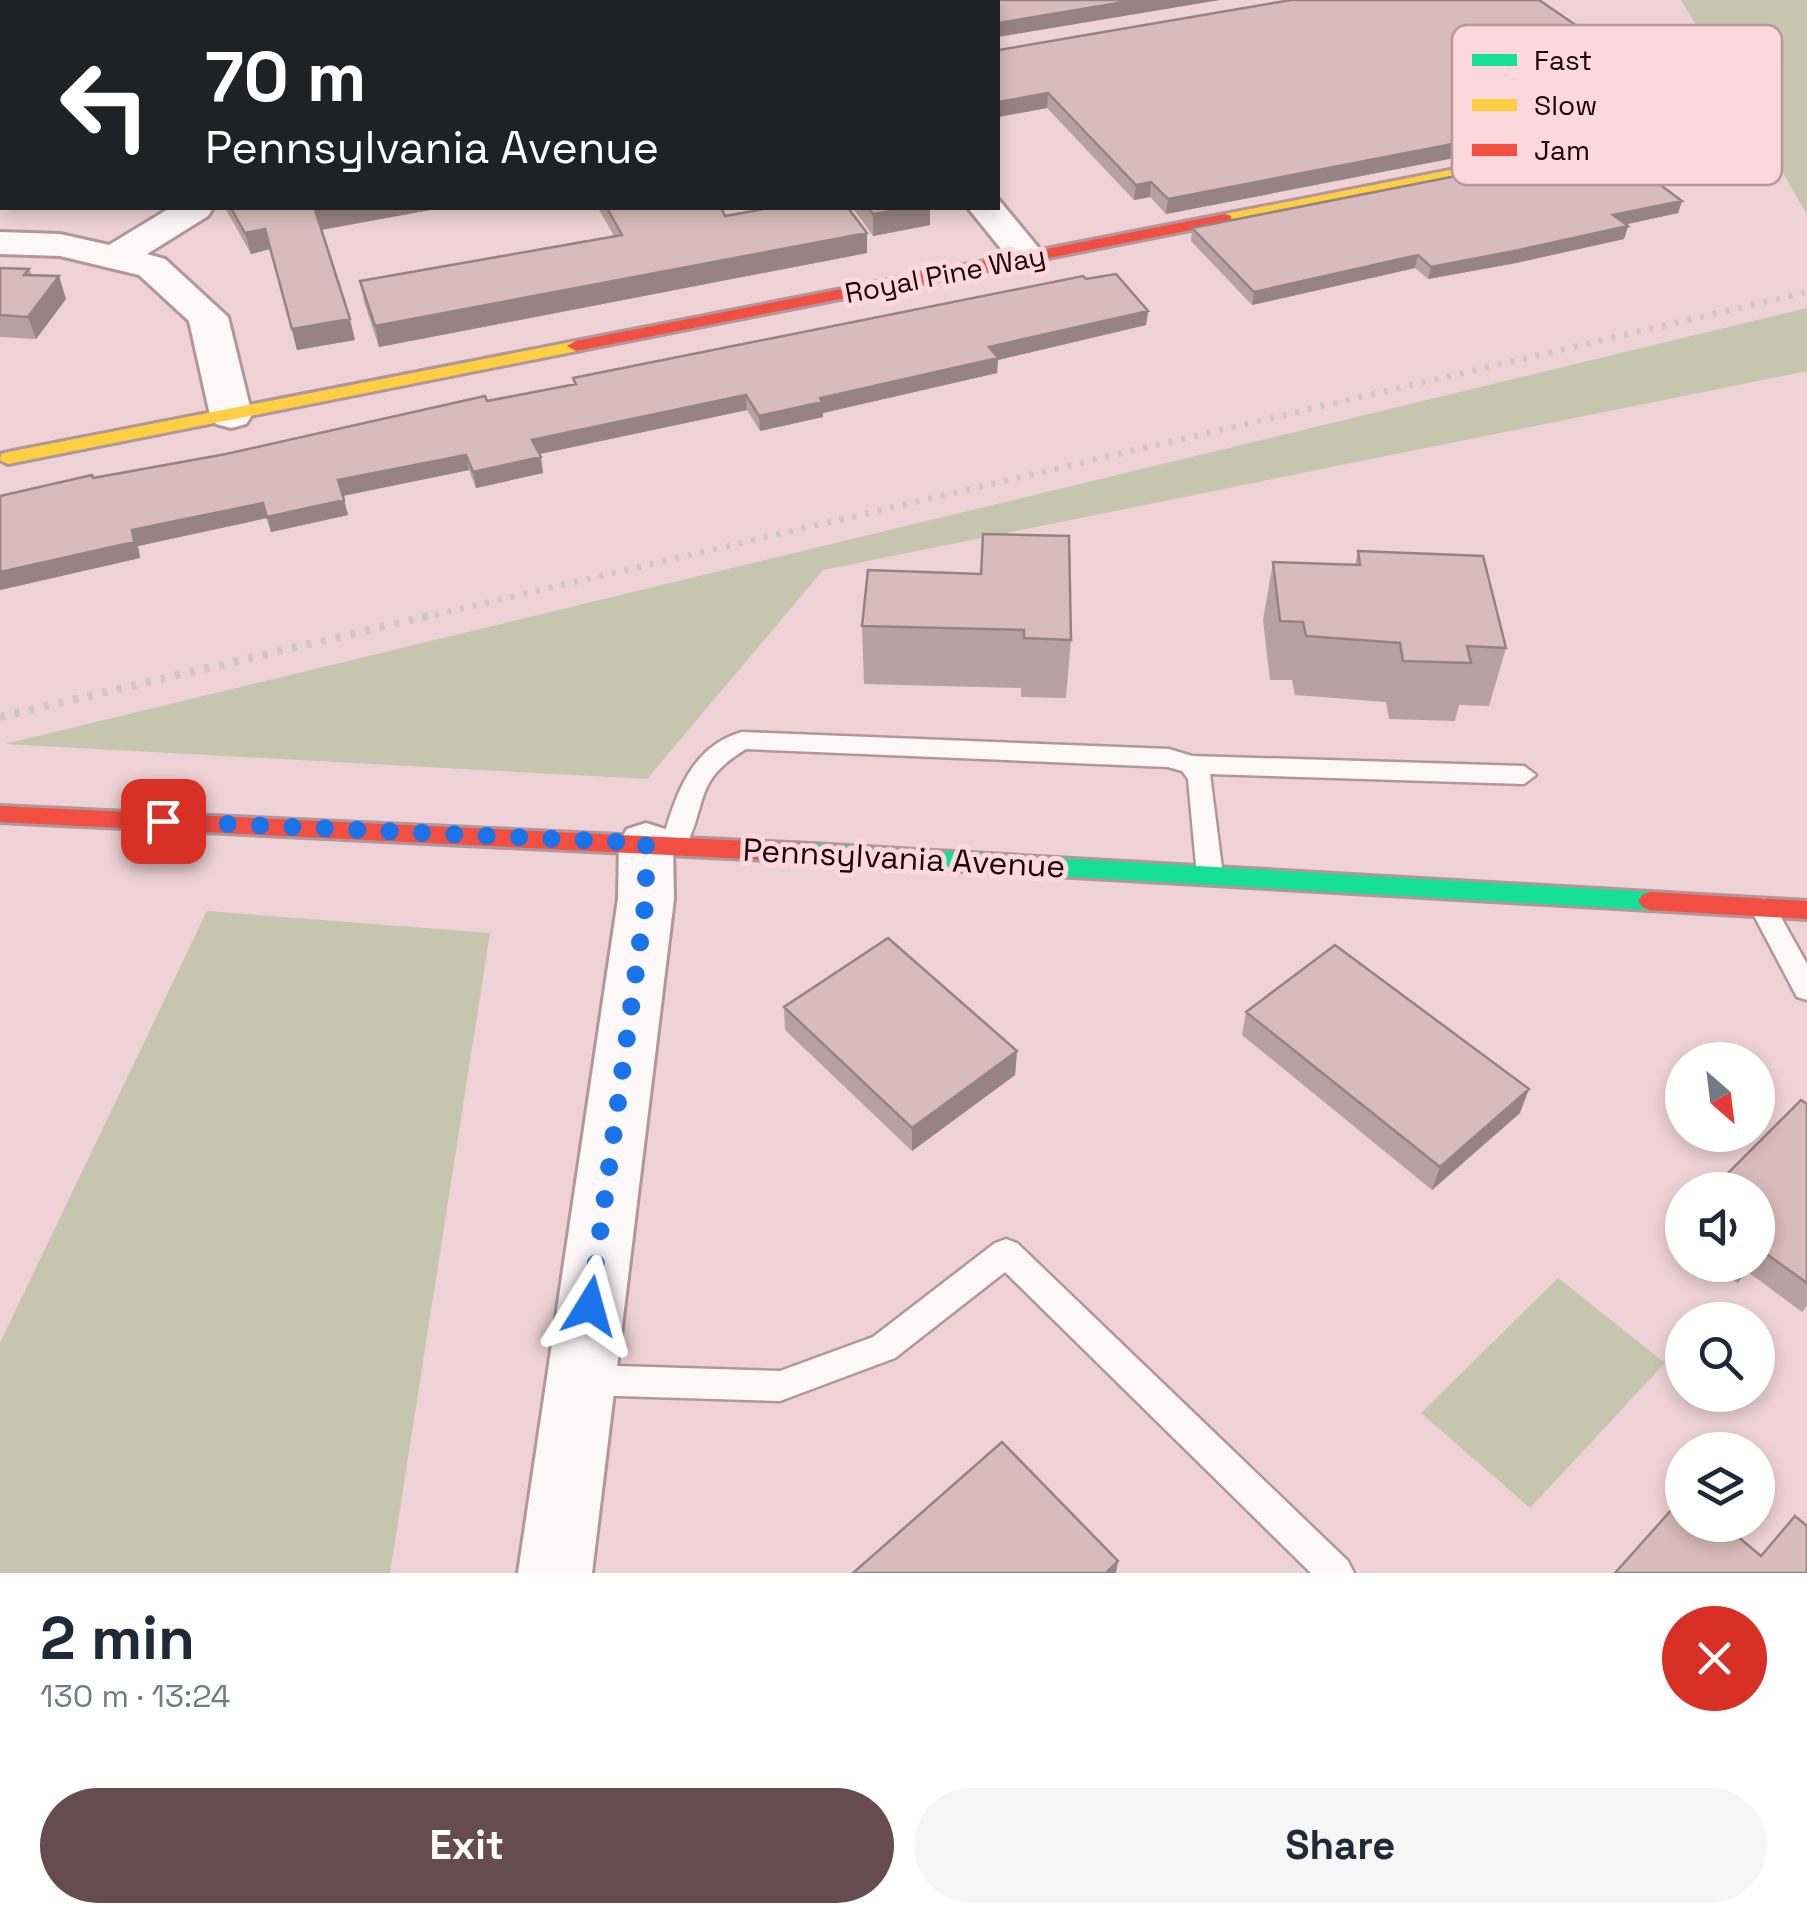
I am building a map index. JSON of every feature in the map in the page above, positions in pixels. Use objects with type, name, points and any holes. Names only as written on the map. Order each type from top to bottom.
[{"type":"street","name":"Royal Pine Way","points":[[8,458],[1452,175]]},
{"type":"street","points":[[115,258],[193,210]]},
{"type":"street","points":[[988,210],[1028,258]]},
{"type":"street","points":[[0,244],[60,245],[152,267],[208,317],[231,415]]},
{"type":"street","name":"Pennsylvania Avenue","points":[[0,814],[660,844],[1807,910]]},
{"type":"street","points":[[555,1573],[646,899],[660,844]]},
{"type":"lane","points":[[660,844],[696,772],[742,740],[1170,758],[1192,765],[1524,775]]},
{"type":"lane","points":[[1192,765],[1200,778],[1210,876]]},
{"type":"lane","points":[[1763,908],[1807,989]]},
{"type":"lane","points":[[580,1380],[780,1386],[884,1348],[1006,1253],[1336,1573]]},
{"type":"green space","points":[[1681,0],[1807,0],[1807,214],[1782,172],[1782,25],[1696,25]]},
{"type":"green space","points":[[1807,308],[1807,371],[823,570],[647,779],[5,744]]},
{"type":"green space","points":[[207,911],[490,933],[390,1573],[0,1573],[0,1343]]},
{"type":"green space","points":[[1558,1278],[1665,1363],[1530,1508],[1421,1413]]},
{"type":"building","points":[[1000,0],[1136,0],[1000,23]]},
{"type":"building","points":[[1291,0],[1539,0],[1576,25],[1452,25],[1452,144],[1168,199],[1151,182],[1136,185],[1048,93],[1000,102],[1000,50]]},
{"type":"building","points":[[1452,177],[1452,185],[1660,185],[1682,201],[1613,215],[1628,226],[1519,250],[1431,267],[1418,255],[1254,292],[1192,228]]},
{"type":"building","points":[[232,210],[315,210],[350,319],[292,329],[265,229],[245,233]]},
{"type":"building","points":[[608,210],[722,210],[725,216],[758,210],[850,210],[867,233],[375,326],[360,281],[622,235]]},
{"type":"building","points":[[0,268],[29,269],[24,275],[59,276],[28,317],[0,315]]},
{"type":"building","points":[[1116,274],[1148,311],[989,347],[998,358],[820,398],[822,402],[759,416],[746,395],[532,440],[541,457],[473,472],[466,455],[338,480],[344,500],[267,517],[263,503],[132,530],[134,542],[0,572],[0,496],[92,475],[93,478],[226,454],[485,396],[487,401],[576,384],[573,378],[1083,276],[1086,279]]},
{"type":"building","points":[[983,534],[1069,536],[1071,640],[1024,638],[1024,630],[862,626],[868,570],[981,574]]},
{"type":"building","points":[[1358,551],[1483,556],[1506,648],[1467,646],[1471,663],[1403,661],[1400,643],[1306,636],[1303,622],[1280,621],[1273,562],[1360,565]]},
{"type":"building","points":[[888,938],[1017,1051],[912,1128],[784,1007]]},
{"type":"building","points":[[1335,945],[1529,1089],[1440,1167],[1246,1012]]},
{"type":"building","points":[[1801,1100],[1807,1104],[1807,1283],[1775,1260],[1775,1172],[1729,1172],[1749,1152],[1775,1152],[1775,1126]]},
{"type":"building","points":[[1002,1442],[1118,1561],[1106,1573],[853,1573]]},
{"type":"building","points":[[1795,1516],[1807,1526],[1807,1573],[1615,1573],[1665,1517],[1665,1542],[1744,1542],[1761,1556]]},
{"type":"railway","points":[[422,618],[1807,292]]},
{"type":"railway","points":[[0,717],[432,615]]},
{"type":"traffic: fast","points":[[812,853],[1650,901]]},
{"type":"traffic: slow","points":[[1225,219],[1452,174]]},
{"type":"traffic: slow","points":[[8,458],[576,346]]},
{"type":"traffic: jam","points":[[576,346],[1225,219]]},
{"type":"traffic: jam","points":[[0,814],[812,853]]},
{"type":"traffic: jam","points":[[1650,901],[1807,910]]},
{"type":"route","points":[[163,821],[646,843],[646,899],[590,1306]]}]
